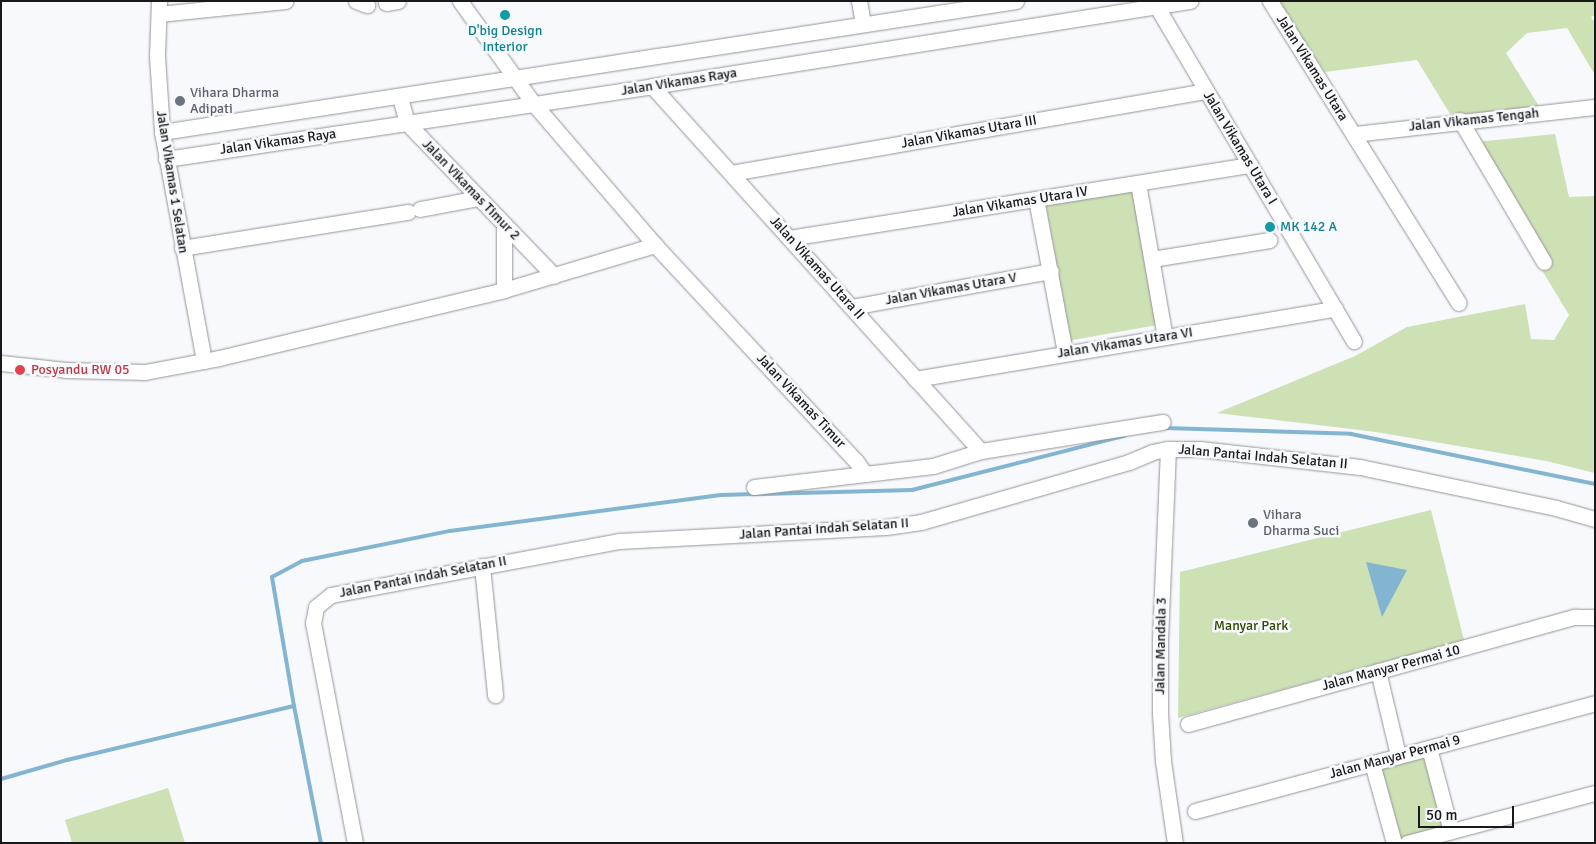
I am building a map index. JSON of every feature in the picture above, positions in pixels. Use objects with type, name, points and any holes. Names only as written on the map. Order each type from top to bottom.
[{"type":"street","points":[[159,8],[285,1]]},
{"type":"street","name":"Jalan Vikamas Timur","points":[[460,1],[531,100],[655,245],[856,460],[865,474]]},
{"type":"street","points":[[859,1],[863,24]]},
{"type":"street","name":"Jalan Vikamas Raya","points":[[164,146],[403,110],[518,80],[1016,1]]},
{"type":"street","name":"Jalan Vikamas Raya","points":[[164,146],[403,110],[531,100],[652,86],[1190,1]]},
{"type":"street","name":"Jalan Vikamas Utara","points":[[1270,1],[1459,303]]},
{"type":"street","name":"Jalan Vikamas Utara I","points":[[1157,7],[1354,341]]},
{"type":"street","name":"Jalan Vikamas 1 Selatan","points":[[159,8],[157,56],[164,146],[204,361]]},
{"type":"street","name":"Jalan Vikamas Utara II","points":[[652,86],[981,451]]},
{"type":"street","name":"Jalan Vikamas Utara III","points":[[731,173],[1206,91]]},
{"type":"street","name":"Jalan Vikamas Tengah","points":[[1354,134],[1460,120],[1595,107]]},
{"type":"street","name":"Jalan Vikamas Timur 2","points":[[403,110],[479,198],[554,276]]},
{"type":"street","points":[[1460,120],[1544,262]]},
{"type":"street","name":"Jalan Vikamas Utara IV","points":[[790,238],[1250,165]]},
{"type":"street","points":[[1138,183],[1165,337]]},
{"type":"street","points":[[182,248],[479,198]]},
{"type":"street","points":[[1036,199],[1065,353]]},
{"type":"street","points":[[504,224],[504,290]]},
{"type":"street","points":[[1152,259],[1269,240]]},
{"type":"street","points":[[1,362],[66,370],[145,372],[204,361],[504,290],[655,245]]},
{"type":"street","name":"Jalan Vikamas Utara V","points":[[851,306],[1051,271]]},
{"type":"street","name":"Jalan Vikamas Utara VI","points":[[916,379],[1335,309]]},
{"type":"street","points":[[754,487],[932,466],[981,451],[1163,422]]},
{"type":"street","name":"Jalan Pantai Indah Selatan II","points":[[355,843],[313,623],[316,607],[331,594],[619,541],[886,527],[921,522],[1129,462],[1152,452],[1168,449],[1200,449],[1360,467],[1556,508],[1595,520]]},
{"type":"street","name":"Jalan Mandala 3","points":[[1168,449],[1160,633],[1160,713],[1163,761],[1175,843]]},
{"type":"street","points":[[482,566],[495,695]]},
{"type":"street","name":"Jalan Manyar Permai 10","points":[[1188,724],[1575,617],[1595,617]]},
{"type":"street","points":[[1378,672],[1398,755]]},
{"type":"street","name":"Jalan Manyar Permai 9","points":[[1195,811],[1595,703]]},
{"type":"street","points":[[1429,748],[1451,831]]},
{"type":"street","points":[[1372,763],[1394,843]]},
{"type":"street","points":[[1407,843],[1425,841],[1451,831],[1595,793]]},
{"type":"green space","points":[[1277,1],[1595,1],[1595,15],[1591,17],[1595,23],[1595,75],[1567,28],[1527,33],[1506,53],[1542,111],[1455,122],[1417,60],[1325,72]]},
{"type":"green space","points":[[1555,134],[1569,197],[1595,196],[1595,473],[1546,461],[1376,432],[1217,413],[1355,356],[1407,327],[1525,304],[1531,339],[1554,340],[1569,315],[1465,143]]},
{"type":"green space","points":[[1134,185],[1159,325],[1070,340],[1045,201]]},
{"type":"green space","name":"Manyar Park","points":[[1431,510],[1464,640],[1178,718],[1180,572]]},
{"type":"green space","points":[[1423,753],[1448,830],[1408,843],[1401,843],[1376,768]]},
{"type":"green space","points":[[168,788],[185,843],[72,843],[65,820]]},
{"type":"water","points":[[1366,562],[1407,570],[1382,617]]},
{"type":"waterway","points":[[1165,428],[1351,434],[1595,484]]},
{"type":"waterway","points":[[1,779],[67,760],[294,706],[272,577],[302,561],[450,531],[721,495],[912,490],[1124,436]]},
{"type":"waterway","points":[[294,706],[321,843]]},
{"type":"place","name":"D'big Design Interior","points":[[505,15]]},
{"type":"place","name":"Vihara Dharma Adipati","points":[[180,101]]},
{"type":"place","name":"MK 142 A","points":[[1270,227]]},
{"type":"place","name":"Posyandu RW 05","points":[[20,370]]},
{"type":"place","name":"Vihara Dharma Suci","points":[[1253,523]]}]
